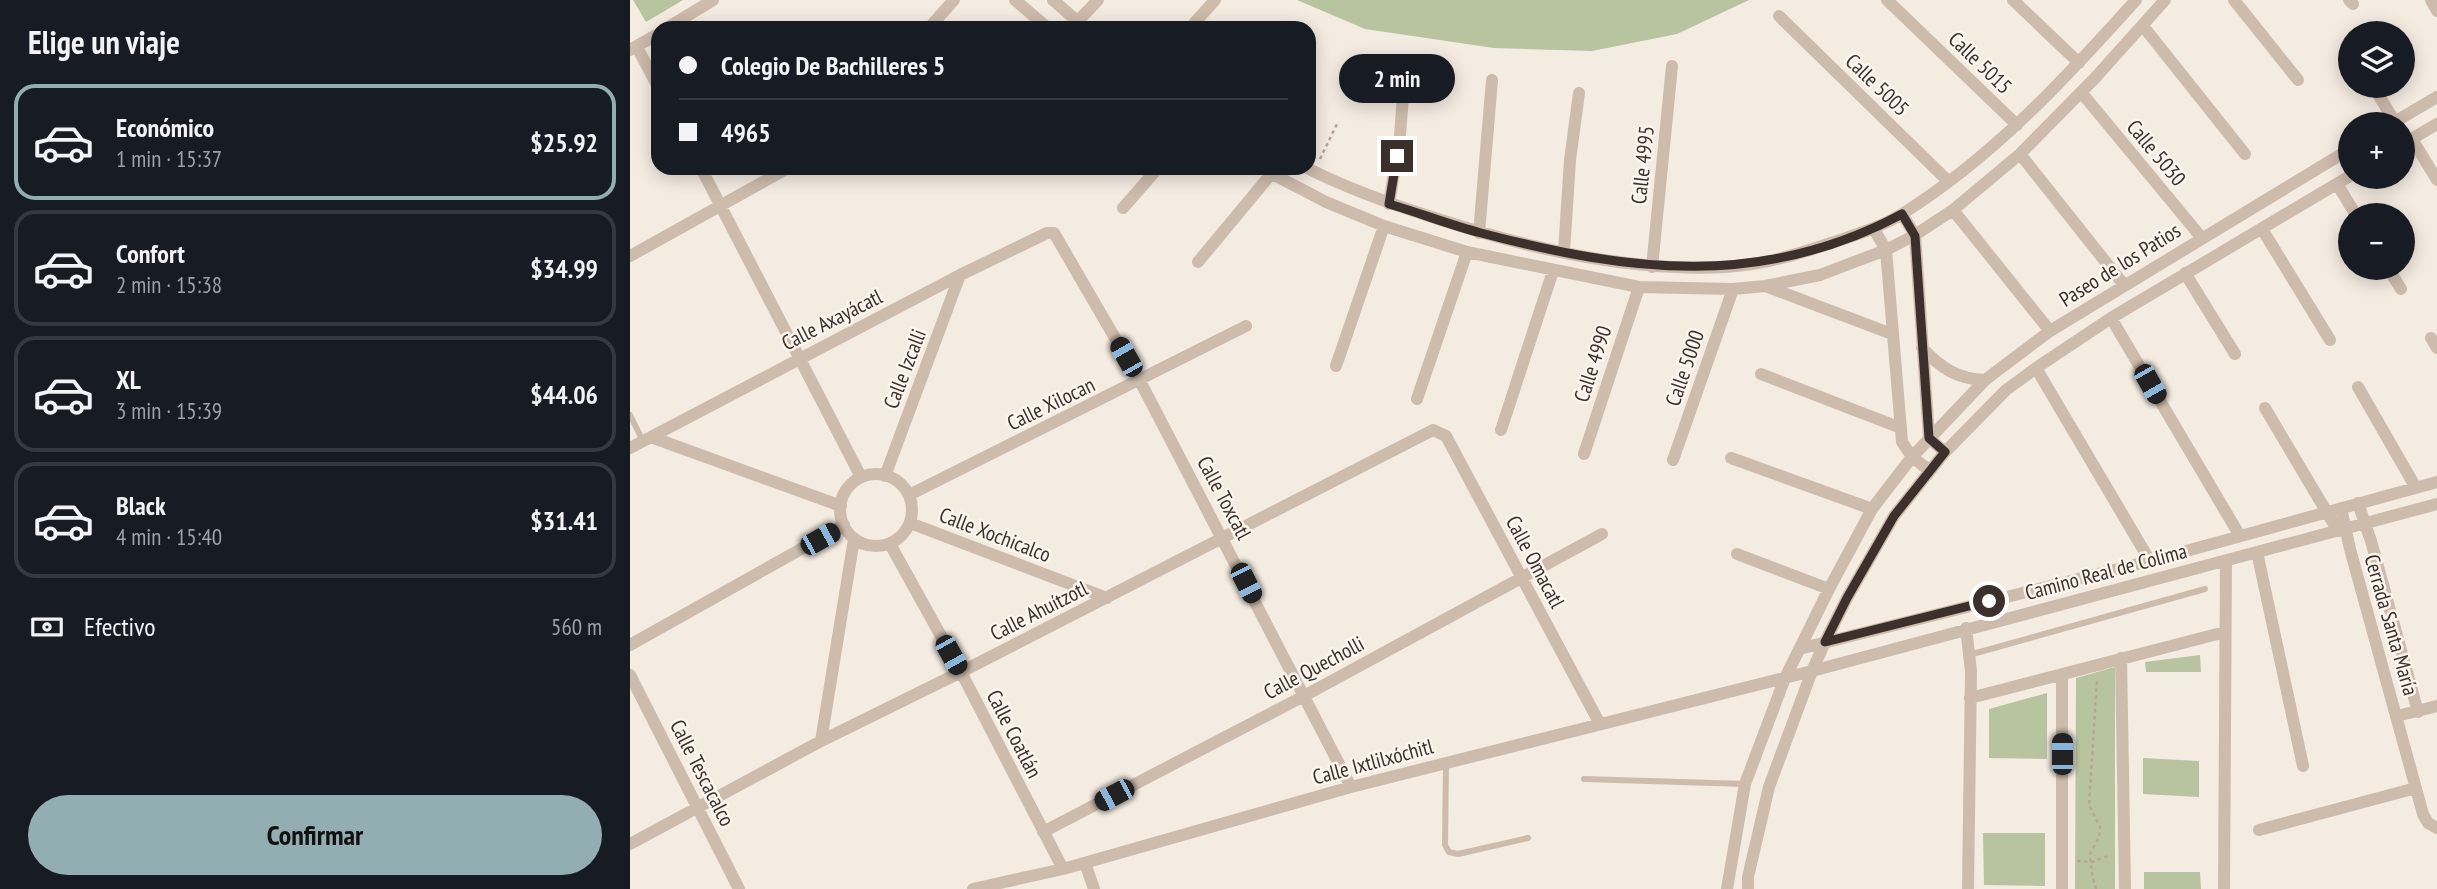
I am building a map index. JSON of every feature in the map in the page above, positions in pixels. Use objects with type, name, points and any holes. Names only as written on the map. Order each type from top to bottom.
[{"type":"street","points":[[678,21],[713,0]]},
{"type":"street","points":[[935,21],[954,0]]},
{"type":"street","points":[[1015,0],[1039,21]]},
{"type":"street","points":[[1053,0],[1077,21]]},
{"type":"street","points":[[1084,21],[1098,0]]},
{"type":"street","points":[[1196,21],[1215,0]]},
{"type":"street","name":"Calle 5015","points":[[1886,0],[2017,125]]},
{"type":"street","points":[[2014,0],[2079,63]]},
{"type":"street","points":[[1316,172],[1389,204],[1479,233],[1564,252],[1652,267],[1727,267],[1768,262],[1874,229],[1902,214],[2017,125],[2079,63],[2136,0]]},
{"type":"street","points":[[1274,175],[1326,202],[1384,226],[1468,252],[1639,287],[1733,289],[1765,286],[1821,275],[1886,250],[1915,236],[1953,209],[2020,154],[2165,0]]},
{"type":"street","points":[[2234,0],[2298,80]]},
{"type":"street","points":[[2431,0],[2437,11]]},
{"type":"street","name":"Calle 5005","points":[[1779,16],[1948,181]]},
{"type":"street","points":[[2143,26],[2245,154]]},
{"type":"street","points":[[651,38],[634,49],[651,76]]},
{"type":"street","name":"Calle 4995","points":[[1652,267],[1672,66]]},
{"type":"street","points":[[1389,204],[1400,135],[1405,69]]},
{"type":"street","points":[[1479,233],[1492,80]]},
{"type":"street","name":"Calle 5030","points":[[2081,92],[2201,237]]},
{"type":"street","points":[[1564,252],[1570,160],[1579,93]]},
{"type":"street","points":[[2412,112],[2437,97]]},
{"type":"street","points":[[2415,137],[2437,124]]},
{"type":"street","points":[[2415,152],[2437,180]]},
{"type":"street","points":[[2020,154],[2124,285]]},
{"type":"street","name":"Paseo de los Patios","points":[[1727,889],[1745,784],[1785,678],[1872,509],[1912,457],[1985,380],[2050,331],[2338,156]]},
{"type":"street","points":[[705,175],[861,477]]},
{"type":"street","points":[[630,256],[775,175]]},
{"type":"street","points":[[1123,208],[1152,175]]},
{"type":"street","points":[[1198,262],[1263,175]]},
{"type":"street","points":[[2337,184],[2349,203]]},
{"type":"street","name":"Paseo de los Patios","points":[[1748,889],[1748,877],[1769,787],[1825,642],[1894,516],[1945,452],[2006,390],[2036,368],[2111,318],[2337,184]]},
{"type":"street","points":[[1953,209],[2050,331]]},
{"type":"street","points":[[1902,214],[1915,236],[1929,438],[1945,452]]},
{"type":"street","points":[[1336,366],[1384,226]]},
{"type":"street","points":[[1874,229],[1886,250],[1903,447],[1930,471]]},
{"type":"street","points":[[2262,229],[2330,340]]},
{"type":"street","name":"Calle Axayácatl","points":[[630,448],[960,275],[1046,233],[1054,233]]},
{"type":"street","name":"Calle Toxcatl","points":[[1054,233],[1140,381],[1351,787]]},
{"type":"street","points":[[1417,399],[1468,252]]},
{"type":"street","points":[[1501,430],[1553,271]]},
{"type":"street","points":[[2185,274],[2235,354]]},
{"type":"street","name":"Calle Izcalli","points":[[885,475],[960,275]]},
{"type":"street","points":[[2395,280],[2401,289]]},
{"type":"street","points":[[1765,286],[1892,334]]},
{"type":"street","name":"Calle 4990","points":[[1584,454],[1639,287]]},
{"type":"street","name":"Calle 5000","points":[[1673,460],[1733,289]]},
{"type":"street","points":[[2111,318],[2240,536]]},
{"type":"street","name":"Calle Xilocan","points":[[909,495],[1246,326]]},
{"type":"street","points":[[1922,348],[1947,371],[1966,379],[1985,380]]},
{"type":"street","points":[[2036,368],[2150,561]]},
{"type":"street","points":[[1761,374],[1900,428]]},
{"type":"street","points":[[2358,387],[2416,488]]},
{"type":"street","name":"Cerrada Santa María","points":[[2265,408],[2334,510],[2398,716],[2423,814],[2428,824],[2437,828]]},
{"type":"street","name":"Calle Omacatl","points":[[1427,431],[1438,430],[1446,436],[1600,724]]},
{"type":"street","name":"Calle Ahuítzotl","points":[[630,844],[821,741],[1223,538],[1427,431]]},
{"type":"street","points":[[647,439],[841,506]]},
{"type":"street","points":[[1731,458],[1872,509]]},
{"type":"street","points":[[885,475],[897,481],[909,495],[912,508],[910,523],[901,537],[890,544],[868,545],[854,539],[844,525],[841,506],[846,491],[861,477],[885,475]]},
{"type":"street","name":"Camino Real de Colima","points":[[1799,649],[2150,561],[2437,482]]},
{"type":"street","name":"Cerrada Santa María","points":[[2358,503],[2418,712]]},
{"type":"street","name":"Camino Real de Colima","points":[[1785,678],[2437,504]]},
{"type":"street","name":"Calle Xochicalco","points":[[910,523],[1107,597]]},
{"type":"street","points":[[630,645],[844,525]]},
{"type":"street","name":"Calle Quecholli","points":[[1043,832],[1602,534]]},
{"type":"street","points":[[821,741],[854,539]]},
{"type":"street","name":"Calle Coatlán","points":[[890,544],[961,672],[1063,869]]},
{"type":"street","points":[[2257,552],[2304,766]]},
{"type":"street","points":[[1737,554],[1829,589]]},
{"type":"street","points":[[2224,889],[2226,561]]},
{"type":"street","points":[[1989,601],[1994,621]]},
{"type":"street","points":[[1966,628],[1970,698],[1968,889]]},
{"type":"street","points":[[1970,698],[2225,632]]},
{"type":"street","points":[[2121,658],[2125,889]]},
{"type":"street","points":[[2062,675],[2062,889]]},
{"type":"street","name":"Calle Tescacalco","points":[[630,676],[739,889]]},
{"type":"street","name":"Calle Ixtlilxóchitl","points":[[973,889],[1063,869],[1351,787],[1785,678]]},
{"type":"street","points":[[2398,716],[2437,706]]},
{"type":"street","points":[[2259,830],[2416,788]]},
{"type":"street","points":[[1085,863],[1094,889]]},
{"type":"lane","points":[[630,415],[647,439]]},
{"type":"lane","points":[[1969,655],[2205,589]]},
{"type":"lane","points":[[1446,763],[1445,845],[1449,852],[1458,854],[1528,838]]},
{"type":"lane","points":[[1584,779],[1745,784]]},
{"type":"path","points":[[1316,161],[1336,124]]},
{"type":"path","points":[[2096,889],[2090,854],[2101,827],[2089,805],[2097,666]]},
{"type":"path","points":[[2063,860],[2091,862],[2126,850]]},
{"type":"green space","points":[[633,0],[683,0],[646,22]]},
{"type":"green space","points":[[1297,0],[1749,0],[1677,34],[1592,51],[1494,48],[1365,29]]},
{"type":"green space","points":[[2200,655],[2201,672],[2146,672],[2145,662]]},
{"type":"green space","points":[[2115,667],[2115,889],[2075,889],[2076,678]]},
{"type":"green space","points":[[2047,693],[2047,759],[1989,758],[1989,709]]},
{"type":"green space","points":[[2143,758],[2199,761],[2199,797],[2143,794]]},
{"type":"green space","points":[[1983,833],[2045,833],[2045,886],[1984,885]]},
{"type":"green space","points":[[2144,872],[2200,872],[2201,889],[2144,889]]},
{"type":"route","points":[[1397,156],[1389,204],[1479,233],[1564,252],[1652,267],[1727,267],[1768,262],[1874,229],[1902,214],[1915,236],[1929,438],[1945,452],[1894,516],[1825,642],[1989,601]]}]
